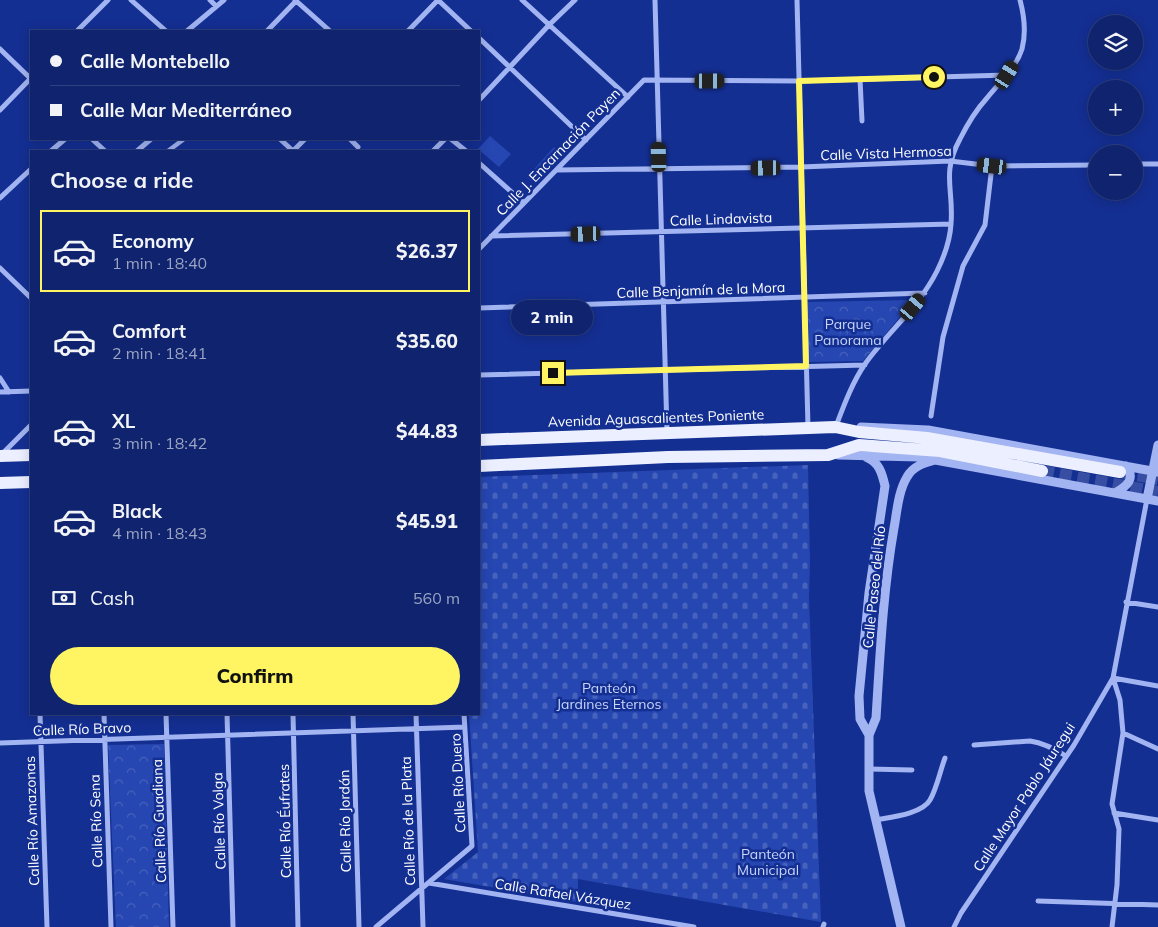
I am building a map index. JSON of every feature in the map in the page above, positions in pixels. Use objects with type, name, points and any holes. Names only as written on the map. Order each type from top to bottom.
[{"type":"main road","name":"Avenida Aguascalientes Poniente","points":[[480,440],[835,427],[859,432],[927,438],[1123,469]]},
{"type":"main road","points":[[480,466],[668,457],[828,455],[859,445],[926,449],[1042,471]]},
{"type":"main road","points":[[0,456],[30,455]]},
{"type":"main road","points":[[0,483],[30,482]]},
{"type":"street","points":[[78,30],[108,0]]},
{"type":"street","points":[[132,0],[165,30]]},
{"type":"street","points":[[210,0],[216,6]]},
{"type":"street","points":[[188,30],[224,0]]},
{"type":"street","points":[[268,30],[295,0],[329,30]]},
{"type":"street","points":[[409,30],[438,0],[470,30]]},
{"type":"street","points":[[522,0],[628,97]]},
{"type":"street","points":[[480,99],[575,0]]},
{"type":"street","points":[[655,0],[667,432]]},
{"type":"street","points":[[797,0],[808,427]]},
{"type":"street","points":[[835,427],[849,393],[865,365],[925,293],[937,270],[946,249],[951,224],[950,161],[973,116],[985,99],[1007,75],[1022,48],[1024,16],[1020,0]]},
{"type":"street","points":[[480,39],[586,140]]},
{"type":"street","points":[[0,49],[30,77]]},
{"type":"street","points":[[657,80],[799,81],[1007,75]]},
{"type":"street","points":[[0,110],[30,79]]},
{"type":"street","points":[[860,79],[862,121]]},
{"type":"street","name":"Calle J. Encarnación Payen","points":[[480,248],[644,80],[657,80]]},
{"type":"street","points":[[52,150],[64,140]]},
{"type":"street","points":[[93,140],[104,150]]},
{"type":"street","points":[[138,150],[150,140]]},
{"type":"street","points":[[169,150],[183,140]]},
{"type":"street","points":[[281,140],[292,150]]},
{"type":"street","points":[[294,150],[304,140]]},
{"type":"street","points":[[351,140],[358,147]]},
{"type":"street","points":[[433,150],[444,140]]},
{"type":"street","points":[[452,140],[465,150]]},
{"type":"street","name":"Calle Vista Hermosa","points":[[556,170],[801,167],[950,161],[992,166],[1088,165]]},
{"type":"street","points":[[480,164],[524,203]]},
{"type":"street","points":[[1143,164],[1158,164]]},
{"type":"street","points":[[931,416],[946,328],[963,266],[985,225],[992,166]]},
{"type":"street","points":[[0,198],[30,172]]},
{"type":"street","name":"Calle Lindavista","points":[[491,236],[951,224]]},
{"type":"street","points":[[0,268],[30,297]]},
{"type":"street","name":"Calle Benjamín de la Mora","points":[[480,308],[925,293]]},
{"type":"street","points":[[480,375],[865,365]]},
{"type":"street","points":[[0,378],[9,392]]},
{"type":"street","points":[[0,392],[30,391]]},
{"type":"street","points":[[0,456],[30,426]]},
{"type":"street","points":[[1112,927],[1119,829],[1112,804],[1123,733],[1120,700],[1112,678],[1147,499],[1156,471],[1158,445]]},
{"type":"street","points":[[828,455],[895,455],[935,460],[1158,501]]},
{"type":"street","name":"Calle Paseo del Río","points":[[861,456],[874,460],[882,473],[884,486],[869,593],[859,696],[860,719],[869,735]]},
{"type":"street","name":"Calle Paseo del Río","points":[[901,927],[869,792],[869,735],[876,718],[883,604],[890,551],[902,487],[908,475],[919,465],[935,460]]},
{"type":"street","points":[[1115,493],[1124,488],[1129,482],[1130,473],[1123,469]]},
{"type":"street","name":"Avenida Aguascalientes Poniente","points":[[1123,469],[1156,471]]},
{"type":"street","points":[[1126,602],[1158,607]]},
{"type":"street","points":[[1112,678],[1158,686]]},
{"type":"street","name":"Calle Mayor Pablo Jáuregui","points":[[954,927],[967,904],[1066,756],[1112,678]]},
{"type":"street","name":"Calle Río Amazonas","points":[[40,715],[47,927]]},
{"type":"street","name":"Calle Río Sena","points":[[104,715],[111,927]]},
{"type":"street","name":"Calle Río Guadiana","points":[[166,715],[173,927]]},
{"type":"street","name":"Calle Río Volga","points":[[227,715],[233,927]]},
{"type":"street","name":"Calle Río Éufrates","points":[[293,715],[298,927]]},
{"type":"street","name":"Calle Río Jordán","points":[[353,715],[359,927]]},
{"type":"street","name":"Calle Río de la Plata","points":[[416,715],[423,927]]},
{"type":"street","name":"Calle Río Duero","points":[[376,927],[472,846],[464,715]]},
{"type":"street","name":"Calle Río Bravo","points":[[0,743],[466,727]]},
{"type":"street","points":[[1123,733],[1158,749]]},
{"type":"street","points":[[974,745],[1030,741],[1055,749],[1066,756]]},
{"type":"street","points":[[875,820],[897,816],[922,808],[930,800],[945,758]]},
{"type":"street","points":[[869,769],[912,770]]},
{"type":"street","points":[[1114,813],[1158,820]]},
{"type":"street","name":"Calle Rafael Vázquez","points":[[429,883],[694,927]]},
{"type":"street","points":[[1038,901],[1158,905]]},
{"type":"green space","points":[[490,136],[511,154],[499,167],[478,149]]},
{"type":"green space","points":[[554,147],[559,153],[531,181],[527,177]]},
{"type":"green space","name":"Parque Panorama","points":[[914,300],[863,361],[808,362],[808,302]]},
{"type":"green space","name":"Panteón Jardines Eternos","points":[[808,465],[809,598],[821,922],[578,879],[578,902],[444,879],[478,852],[469,715],[480,715],[480,477]]},
{"type":"green space","points":[[164,744],[169,927],[116,927],[108,745]]},
{"type":"tunnel","points":[[1042,471],[1158,492]]},
{"type":"tunnel","points":[[1120,472],[1158,479]]},
{"type":"route","points":[[553,373],[806,366],[799,81],[934,77]]},
{"type":"park label","name":"Panteón Municipal","points":[[768,862]]}]
